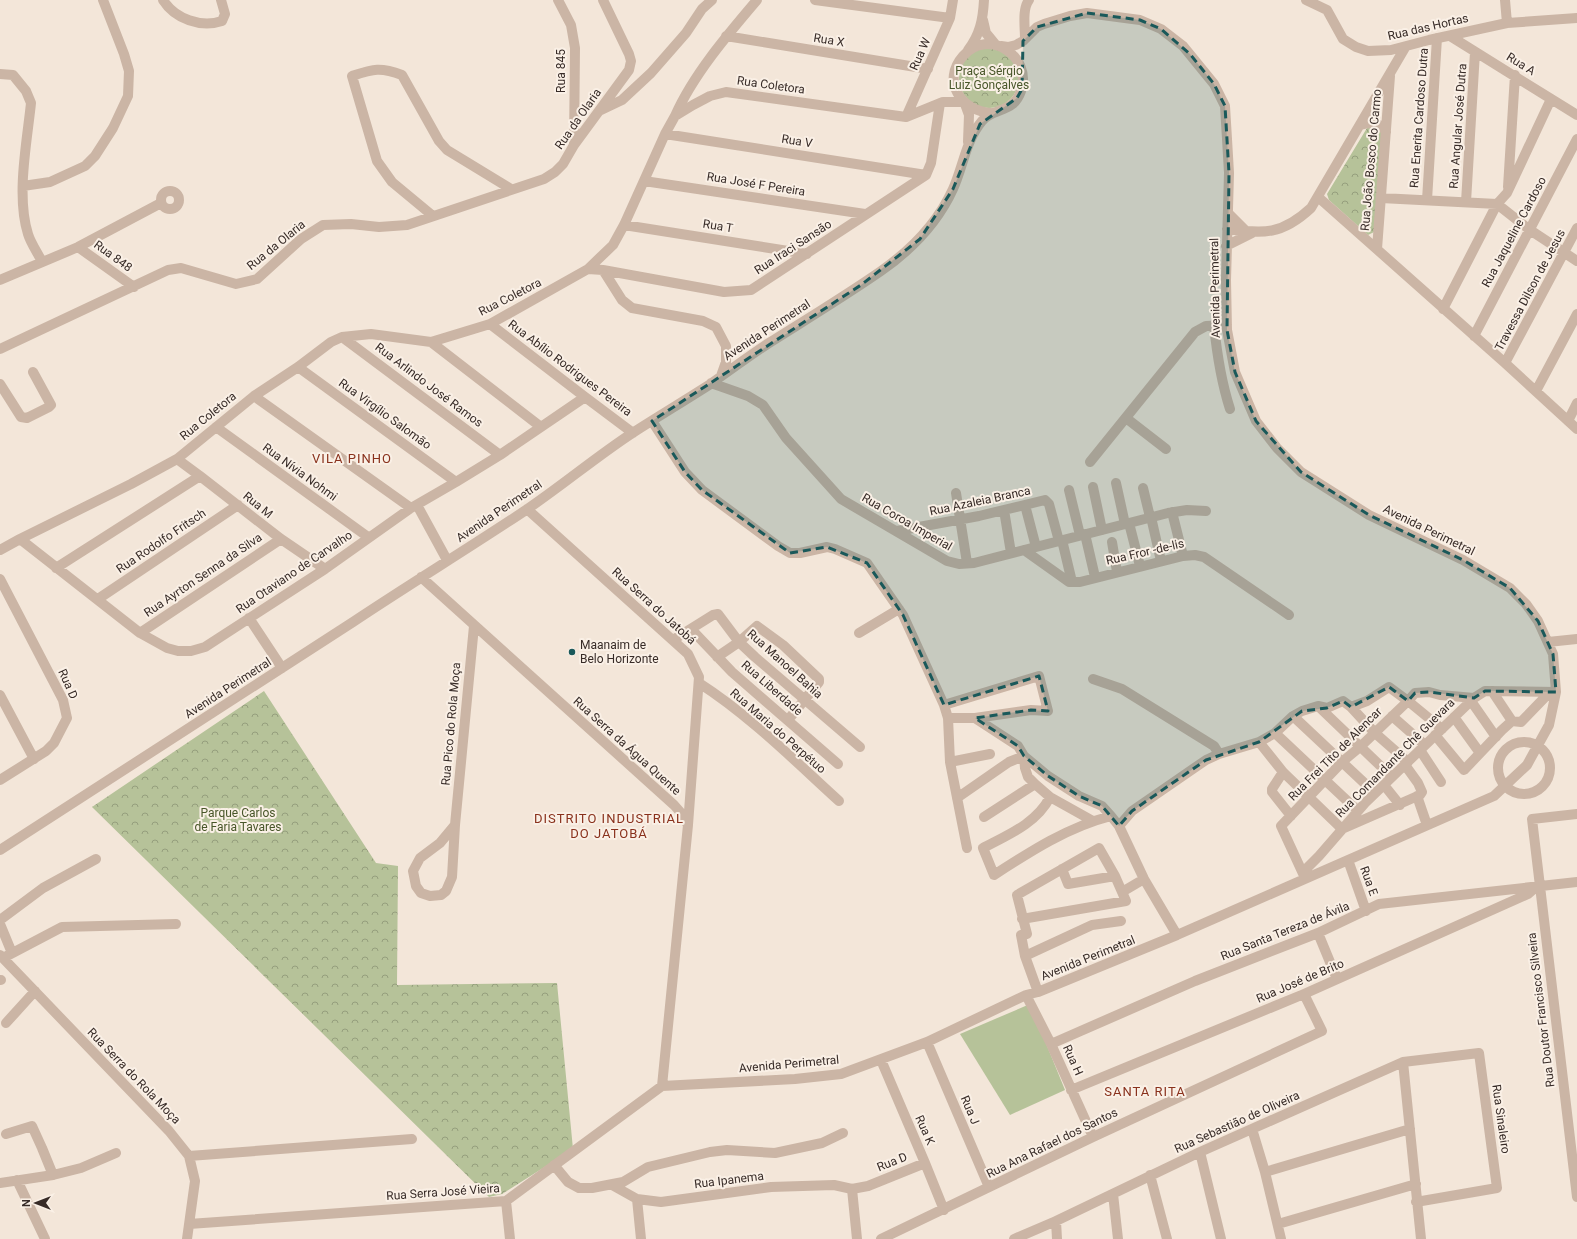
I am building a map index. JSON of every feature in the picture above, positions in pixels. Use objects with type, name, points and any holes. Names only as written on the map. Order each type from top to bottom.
[{"type":"street","points":[[23,186],[50,182],[85,166],[95,156],[113,128],[128,96],[129,71],[103,0]]},
{"type":"street","points":[[163,0],[168,9],[184,18],[206,24],[222,21],[225,14],[222,2]]},
{"type":"street","name":"Rua 845","points":[[558,0],[571,24],[575,48],[574,146]]},
{"type":"street","name":"Rua da Olaria","points":[[0,349],[102,306],[134,287],[168,270],[181,268],[236,284],[248,282],[257,279],[301,239],[323,225],[351,224],[379,227],[407,225],[511,189],[544,180],[564,164],[574,146],[629,70],[631,61],[630,54],[603,0]]},
{"type":"street","points":[[599,111],[622,100],[652,73],[686,33],[702,9],[712,0]]},
{"type":"street","points":[[675,116],[682,100],[726,36],[758,0]]},
{"type":"street","points":[[815,0],[950,18]]},
{"type":"street","name":"Rua W","points":[[906,117],[950,18],[953,0]]},
{"type":"street","points":[[926,175],[931,162],[941,103],[949,95],[959,61],[978,36],[983,17],[984,0]]},
{"type":"street","points":[[954,74],[958,94],[964,103],[972,109],[982,113],[991,113],[1001,111],[1010,106],[1022,89],[1023,78],[1020,60],[1024,40],[1027,2],[1029,0]]},
{"type":"street","name":"Rua das Hortas","points":[[1306,0],[1327,10],[1343,39],[1356,47],[1368,51],[1390,50],[1482,27],[1507,23],[1577,18]]},
{"type":"street","points":[[1505,0],[1507,23]]},
{"type":"street","name":"Avenida Perimetral","points":[[662,1086],[795,1079],[842,1074],[927,1042],[1026,995],[1038,992],[1177,935],[1304,875],[1348,860],[1494,796],[1527,765],[1549,725],[1553,692],[1553,654],[1538,621],[1526,604],[1510,588],[1463,560],[1369,515],[1301,472],[1282,453],[1256,422],[1235,372],[1227,325],[1226,246],[1229,173],[1225,106],[1214,84],[1183,46],[1161,29],[1140,20],[1087,14],[1070,16],[1037,27],[1024,40],[1012,46],[998,45]]},
{"type":"street","points":[[983,17],[986,33],[998,45],[1010,51],[1022,68]]},
{"type":"street","name":"Rua X","points":[[726,36],[928,69]]},
{"type":"street","name":"Rua A","points":[[1450,36],[1515,75],[1577,115]]},
{"type":"street","name":"Rua Enerita Cardoso Dutra","points":[[1427,200],[1437,38]]},
{"type":"street","points":[[968,51],[976,46],[985,44],[998,45]]},
{"type":"street","points":[[1227,229],[1250,232],[1272,231],[1291,224],[1311,208],[1406,46]]},
{"type":"street","name":"Rua Angular José Dutra","points":[[1466,202],[1476,52]]},
{"type":"street","points":[[433,216],[392,182],[377,161],[352,76],[376,69],[391,71],[402,75],[439,141],[446,150],[511,189]]},
{"type":"street","name":"Rua João Bosco do Carmo","points":[[1376,249],[1391,72]]},
{"type":"street","points":[[0,74],[13,75],[26,91],[31,103],[23,186],[24,215],[28,235],[42,262]]},
{"type":"street","points":[[1507,193],[1515,75]]},
{"type":"street","name":"Rua Coletora","points":[[0,550],[131,484],[176,459],[254,396],[298,367],[331,342],[342,337],[371,334],[431,342],[490,324],[588,269],[613,245],[624,225],[665,134],[675,116],[710,96],[726,92],[906,117]]},
{"type":"street","points":[[1443,309],[1497,204],[1507,193],[1551,99]]},
{"type":"street","points":[[906,117],[941,103],[964,103]]},
{"type":"street","name":"Avenida Perimetral","points":[[964,103],[969,115],[970,123],[967,150]]},
{"type":"street","name":"Avenida Perimetral","points":[[0,850],[527,509],[633,433],[711,383],[766,345],[861,285],[893,262],[920,239],[944,205],[953,189],[967,150],[980,124],[991,113]]},
{"type":"street","points":[[1360,125],[1370,122],[1378,124],[1386,132]]},
{"type":"street","name":"Rua V","points":[[665,134],[926,175]]},
{"type":"street","name":"Rua Jaqueline Cardoso","points":[[1474,336],[1577,139]]},
{"type":"street","name":"Rua Iraci Sansão","points":[[588,269],[603,270],[724,292],[750,290],[926,175]]},
{"type":"street","name":"Rua José F Pereira","points":[[644,181],[865,214]]},
{"type":"street","points":[[1318,197],[1577,429]]},
{"type":"street","points":[[1381,198],[1497,204],[1530,230],[1577,261]]},
{"type":"street","points":[[0,280],[78,246],[161,203]]},
{"type":"street","points":[[1228,213],[1250,232]]},
{"type":"street","name":"Rua T","points":[[624,225],[807,254]]},
{"type":"street","name":"Travessa Dilson de Jesus","points":[[1505,363],[1577,228]]},
{"type":"street","points":[[1226,246],[1250,232]]},
{"type":"street","name":"Rua 848","points":[[78,246],[134,287]]},
{"type":"street","points":[[603,270],[622,300],[632,308],[703,320],[716,327],[726,346],[726,362],[721,376]]},
{"type":"street","points":[[1536,391],[1577,314]]},
{"type":"street","name":"Rua Abílio Rodrigues Pereira","points":[[490,324],[633,433]]},
{"type":"street","points":[[1214,325],[1217,360],[1230,409]]},
{"type":"street","points":[[1090,462],[1195,332],[1206,326],[1227,325]]},
{"type":"street","name":"Rua Arlindo José Ramos","points":[[342,337],[500,455]]},
{"type":"street","points":[[431,342],[541,427]]},
{"type":"street","name":"Rua Virgílio Salomão","points":[[298,367],[456,482]]},
{"type":"street","points":[[0,384],[22,417],[27,418],[50,407],[50,404],[33,372]]},
{"type":"street","name":"Rua Coroa Imperial","points":[[711,383],[748,396],[763,405],[786,438],[841,499],[946,561],[959,564],[966,563],[1024,550],[1172,512],[1186,510],[1206,511]]},
{"type":"street","points":[[254,396],[414,506],[447,560]]},
{"type":"street","name":"Rua Otaviano de Carvalho","points":[[20,539],[140,633],[167,648],[178,651],[191,651],[205,647],[325,569],[414,506],[500,455],[585,397]]},
{"type":"street","points":[[1568,421],[1577,403]]},
{"type":"street","points":[[1126,418],[1166,449]]},
{"type":"street","points":[[652,421],[685,472],[702,490],[778,546],[790,553],[800,553],[827,547],[836,549],[867,562],[903,615],[944,705],[948,718],[950,762],[967,848]]},
{"type":"street","name":"Rua Nívia Nohmi","points":[[216,428],[368,538]]},
{"type":"street","name":"Rua M","points":[[176,459],[281,539],[325,569]]},
{"type":"street","points":[[56,568],[200,476]]},
{"type":"street","points":[[1116,483],[1140,566]]},
{"type":"street","points":[[1093,487],[1102,530]]},
{"type":"street","points":[[1143,488],[1161,561]]},
{"type":"street","points":[[1069,490],[1095,577]]},
{"type":"street","points":[[956,493],[966,563]]},
{"type":"street","name":"Rua Azaleia Branca","points":[[897,531],[959,520],[1045,500],[1049,504],[1060,540]]},
{"type":"street","name":"Rua Rodolfo Fritsch","points":[[98,599],[238,505]]},
{"type":"street","points":[[1025,505],[1036,547]]},
{"type":"street","name":"Rua Serra do Jatobá","points":[[527,509],[688,654],[699,677],[688,825]]},
{"type":"street","points":[[1004,510],[1011,553]]},
{"type":"street","points":[[1172,512],[1183,556]]},
{"type":"street","name":"Rua Ayrton Senna da Silva","points":[[140,633],[281,539]]},
{"type":"street","points":[[1060,540],[1072,582]]},
{"type":"street","points":[[1112,542],[1117,572]]},
{"type":"street","points":[[1024,550],[1069,582],[1072,582]]},
{"type":"street","name":"Rua Fror -de-lis","points":[[1072,582],[1080,582],[1161,561],[1195,555],[1204,557],[1289,615]]},
{"type":"street","name":"Rua Serra da Água Quente","points":[[421,577],[674,805],[688,825]]},
{"type":"street","name":"Rua D","points":[[0,579],[63,700],[67,718],[54,743],[34,759],[0,780]]},
{"type":"street","points":[[859,633],[899,609]]},
{"type":"street","name":"Rua Manoel Bahia","points":[[673,640],[713,615],[718,614],[739,642],[755,657],[860,747]]},
{"type":"street","points":[[249,618],[282,668]]},
{"type":"street","name":"Rua Pico do Rola Moça","points":[[455,824],[440,843],[420,858],[413,871],[416,886],[421,893],[430,896],[441,895],[446,891],[452,877],[455,824],[474,626]]},
{"type":"street","points":[[717,657],[739,642],[757,626],[783,645],[818,677],[819,682],[788,720]]},
{"type":"street","name":"Rua Liberdade","points":[[691,629],[717,657],[838,764]]},
{"type":"street","points":[[1548,642],[1577,639]]},
{"type":"street","points":[[944,705],[1039,676],[1048,711],[1031,710],[975,718],[948,718]]},
{"type":"street","points":[[1093,679],[1128,693],[1214,746],[1219,754]]},
{"type":"street","name":"Rua Maria do Perpétuo","points":[[699,683],[713,692],[769,737],[839,801]]},
{"type":"street","points":[[1350,706],[1367,700],[1389,687],[1408,700],[1438,732],[1464,770],[1512,721]]},
{"type":"street","points":[[1408,700],[1415,693],[1429,692],[1472,700],[1485,691],[1553,692]]},
{"type":"street","points":[[1492,691],[1512,721],[1521,722],[1553,692]]},
{"type":"street","points":[[0,695],[34,759]]},
{"type":"street","points":[[1118,826],[1132,811],[1206,760],[1219,754],[1259,742],[1275,733],[1293,716],[1302,711],[1318,706],[1327,708],[1343,700],[1406,763],[1420,787],[1419,795],[1427,825]]},
{"type":"street","name":"Rua Frei Tito de Alencar","points":[[1304,875],[1281,826],[1343,761],[1375,733],[1408,700]]},
{"type":"street","points":[[1472,700],[1496,737]]},
{"type":"street","name":"Rua Comandante Chê Guevara","points":[[1304,875],[1342,829],[1375,793],[1472,700]]},
{"type":"street","points":[[1318,706],[1392,777]]},
{"type":"street","points":[[1293,716],[1343,761],[1375,793]]},
{"type":"street","points":[[1392,716],[1422,748],[1442,782]]},
{"type":"street","points":[[1454,717],[1480,753]]},
{"type":"street","points":[[975,718],[1018,746],[1024,756],[1048,776],[1078,796],[1102,806],[1118,826],[1144,879],[1177,935]]},
{"type":"street","points":[[1275,733],[1358,811]]},
{"type":"street","points":[[1259,742],[1283,772],[1342,829],[1419,795]]},
{"type":"street","points":[[1520,742],[1538,746],[1548,759],[1550,771],[1546,783],[1533,793],[1524,794],[1516,793],[1505,787],[1500,779],[1498,770],[1499,760],[1504,752],[1511,746],[1520,742]]},
{"type":"street","points":[[950,762],[990,754]]},
{"type":"street","points":[[1024,756],[1025,768],[1028,777],[1035,784],[1050,797],[1094,821]]},
{"type":"street","points":[[957,798],[1009,762],[1024,756]]},
{"type":"street","points":[[1283,772],[1272,789],[1272,792],[1292,816]]},
{"type":"street","points":[[984,817],[1035,784]]},
{"type":"street","points":[[1384,785],[1400,804]]},
{"type":"street","points":[[1050,797],[1045,807],[1022,827],[983,848],[994,875],[1060,835],[1094,821],[1111,816]]},
{"type":"street","name":"Rua Doutor Francisco Silveira","points":[[1577,814],[1532,819],[1537,887],[1577,1197]]},
{"type":"street","points":[[662,1086],[688,825]]},
{"type":"street","points":[[1022,919],[1126,901],[1115,876],[1099,848],[1017,895],[1022,919],[1027,934],[1021,935],[1025,956],[1038,992]]},
{"type":"street","points":[[0,920],[44,888],[96,860]]},
{"type":"street","name":"Rua E","points":[[1348,860],[1366,911]]},
{"type":"street","points":[[1062,869],[1068,884],[1115,876]]},
{"type":"street","points":[[1122,892],[1144,879]]},
{"type":"street","name":"Rua Santa Tereza de Ávila","points":[[1051,1044],[1195,980],[1318,933],[1379,904],[1577,882]]},
{"type":"street","name":"Rua José de Brito","points":[[1072,1090],[1337,980],[1528,894],[1537,887]]},
{"type":"street","points":[[1025,956],[1092,925],[1121,921]]},
{"type":"street","points":[[0,924],[5,955],[62,927],[176,924]]},
{"type":"street","points":[[1318,933],[1337,980]]},
{"type":"street","name":"Rua Serra do Rola Moça","points":[[5,955],[35,991],[169,1131],[189,1156],[195,1182],[186,1239]]},
{"type":"street","points":[[6,1024],[35,991]]},
{"type":"street","name":"Rua Ana Rafael dos Santos","points":[[881,1239],[944,1210],[1092,1137],[1322,1032],[1304,994]]},
{"type":"street","name":"Rua H","points":[[1026,995],[1051,1044],[1092,1137]]},
{"type":"street","name":"Rua J","points":[[927,1042],[989,1187]]},
{"type":"street","name":"Rua Sebastião de Oliveira","points":[[1014,1239],[1056,1221],[1200,1152],[1402,1062],[1479,1052]]},
{"type":"street","name":"Rua Sinaleiro","points":[[1416,1202],[1497,1188],[1479,1052]]},
{"type":"street","name":"Rua K","points":[[880,1060],[944,1210]]},
{"type":"street","points":[[1402,1062],[1421,1239]]},
{"type":"street","name":"Rua Serra José Vieira","points":[[189,1224],[506,1201],[662,1086]]},
{"type":"street","points":[[6,1134],[32,1126],[53,1175]]},
{"type":"street","points":[[1252,1129],[1265,1172],[1281,1239]]},
{"type":"street","points":[[1265,1172],[1410,1129]]},
{"type":"street","points":[[554,1165],[568,1182],[579,1188],[612,1185],[623,1182],[648,1168],[710,1152],[727,1150],[775,1153],[822,1143],[843,1133]]},
{"type":"street","points":[[189,1156],[412,1139]]},
{"type":"street","points":[[1200,1152],[1221,1239]]},
{"type":"street","points":[[0,1183],[53,1175],[81,1168],[116,1153]]},
{"type":"street","name":"Rua D","points":[[852,1189],[868,1186],[925,1163]]},
{"type":"street","points":[[1150,1175],[1167,1239]]},
{"type":"street","points":[[17,1180],[45,1239]]},
{"type":"street","points":[[1278,1224],[1416,1184]]},
{"type":"street","name":"Rua Ipanema","points":[[612,1185],[637,1198],[661,1202],[771,1188],[834,1185],[852,1189]]},
{"type":"street","points":[[852,1189],[857,1239]]},
{"type":"street","points":[[1113,1194],[1118,1239]]},
{"type":"street","points":[[637,1198],[641,1239]]},
{"type":"street","points":[[506,1201],[510,1239]]},
{"type":"street","points":[[1056,1221],[1057,1239]]},
{"type":"highlighted area","points":[[1087,13],[1140,20],[1161,29],[1190,54],[1214,84],[1225,106],[1229,173],[1227,330],[1235,372],[1256,421],[1301,472],[1369,515],[1463,560],[1510,588],[1538,621],[1553,654],[1556,692],[1485,691],[1474,698],[1429,692],[1415,693],[1408,701],[1389,687],[1351,707],[1343,701],[1327,708],[1302,711],[1259,742],[1206,760],[1132,811],[1119,826],[1102,806],[1079,796],[1048,776],[1024,756],[1018,746],[975,718],[1031,710],[1048,711],[1039,676],[944,705],[903,615],[867,563],[827,547],[790,553],[702,490],[685,472],[652,421],[861,285],[920,239],[953,189],[980,124],[1017,98],[1022,89],[1023,41],[1037,27]]},
{"type":"green space","name":"Praça Sérgio Luiz Gonçalves","points":[[983,48],[995,48],[1011,56],[1017,66],[1019,78],[1017,90],[1011,100],[995,108],[983,108],[967,100],[959,84],[959,72],[967,56]]},
{"type":"green space","points":[[1375,126],[1382,133],[1374,232],[1368,235],[1329,200],[1327,194],[1367,128]]},
{"type":"green space","name":"Parque Carlos de Faria Tavares","points":[[264,691],[376,863],[398,866],[397,985],[557,983],[573,1149],[502,1194],[489,1197],[92,807]]},
{"type":"green space","points":[[1030,1004],[1065,1090],[1010,1115],[960,1034]]},
{"type":"place","name":"Maanaim de Belo Horizonte","points":[[572,652]]},
{"type":"district","name":"VILA PINHO","points":[[352,458]]},
{"type":"district","name":"DISTRITO INDUSTRIAL DO JATOBÁ","points":[[609,826]]},
{"type":"district","name":"SANTA RITA","points":[[1145,1091]]}]
